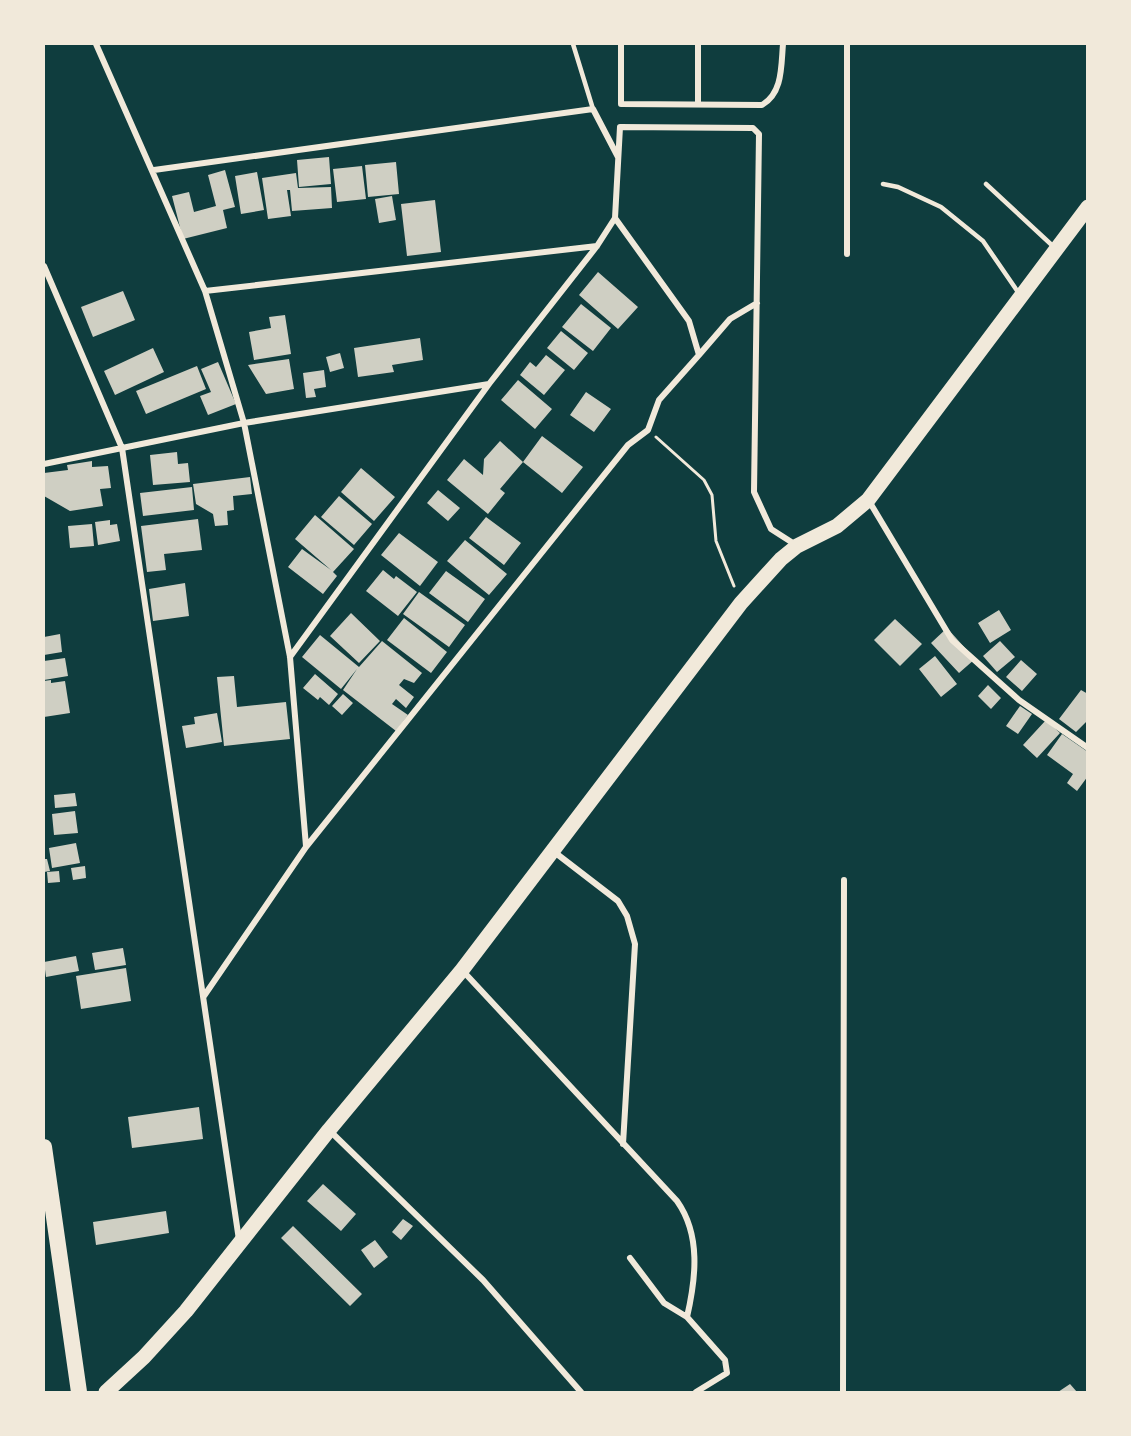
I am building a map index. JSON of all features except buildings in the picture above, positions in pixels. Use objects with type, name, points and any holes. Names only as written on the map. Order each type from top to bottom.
[{"type":"highway","points":[[44,1147],[79,1392]]},
{"type":"main road","points":[[106,1392],[168,1331],[328,1130],[462,970],[741,603],[781,559],[797,546],[837,526],[868,500],[1088,207]]},
{"type":"street","points":[[96,44],[154,170],[205,291],[244,423],[290,657],[306,847]]},
{"type":"street","points":[[621,44],[621,104],[762,105],[772,99],[777,91],[783,44]]},
{"type":"street","points":[[698,44],[698,104]]},
{"type":"street","points":[[847,44],[848,254]]},
{"type":"street","points":[[154,170],[593,109],[618,159]]},
{"type":"street","points":[[290,657],[489,384],[597,246],[615,218],[620,127],[753,128],[759,134],[754,492],[771,529],[797,546]]},
{"type":"street","points":[[615,218],[689,321],[699,355]]},
{"type":"street","points":[[205,291],[597,246]]},
{"type":"street","points":[[44,266],[122,448],[239,1243]]},
{"type":"street","points":[[204,996],[306,847],[628,445],[648,430],[659,400],[730,319],[757,303]]},
{"type":"street","points":[[44,464],[244,423],[489,384]]},
{"type":"street","points":[[868,500],[952,640],[1019,700],[1088,748]]},
{"type":"street","points":[[553,851],[618,901],[627,916],[635,944],[622,1144]]},
{"type":"street","points":[[843,1392],[844,880]]},
{"type":"street","points":[[462,970],[677,1201],[689,1218],[695,1263],[687,1317]]},
{"type":"street","points":[[328,1130],[483,1280],[581,1392]]},
{"type":"street","points":[[630,1258],[664,1303],[687,1317],[728,1367],[722,1378],[696,1392]]},
{"type":"lane","points":[[573,44],[593,109]]},
{"type":"lane","points":[[883,184],[909,191],[941,207],[983,240],[1022,297]]},
{"type":"lane","points":[[986,184],[1057,250]]},
{"type":"path","points":[[648,430],[704,480],[712,495],[716,541],[741,603]]}]
